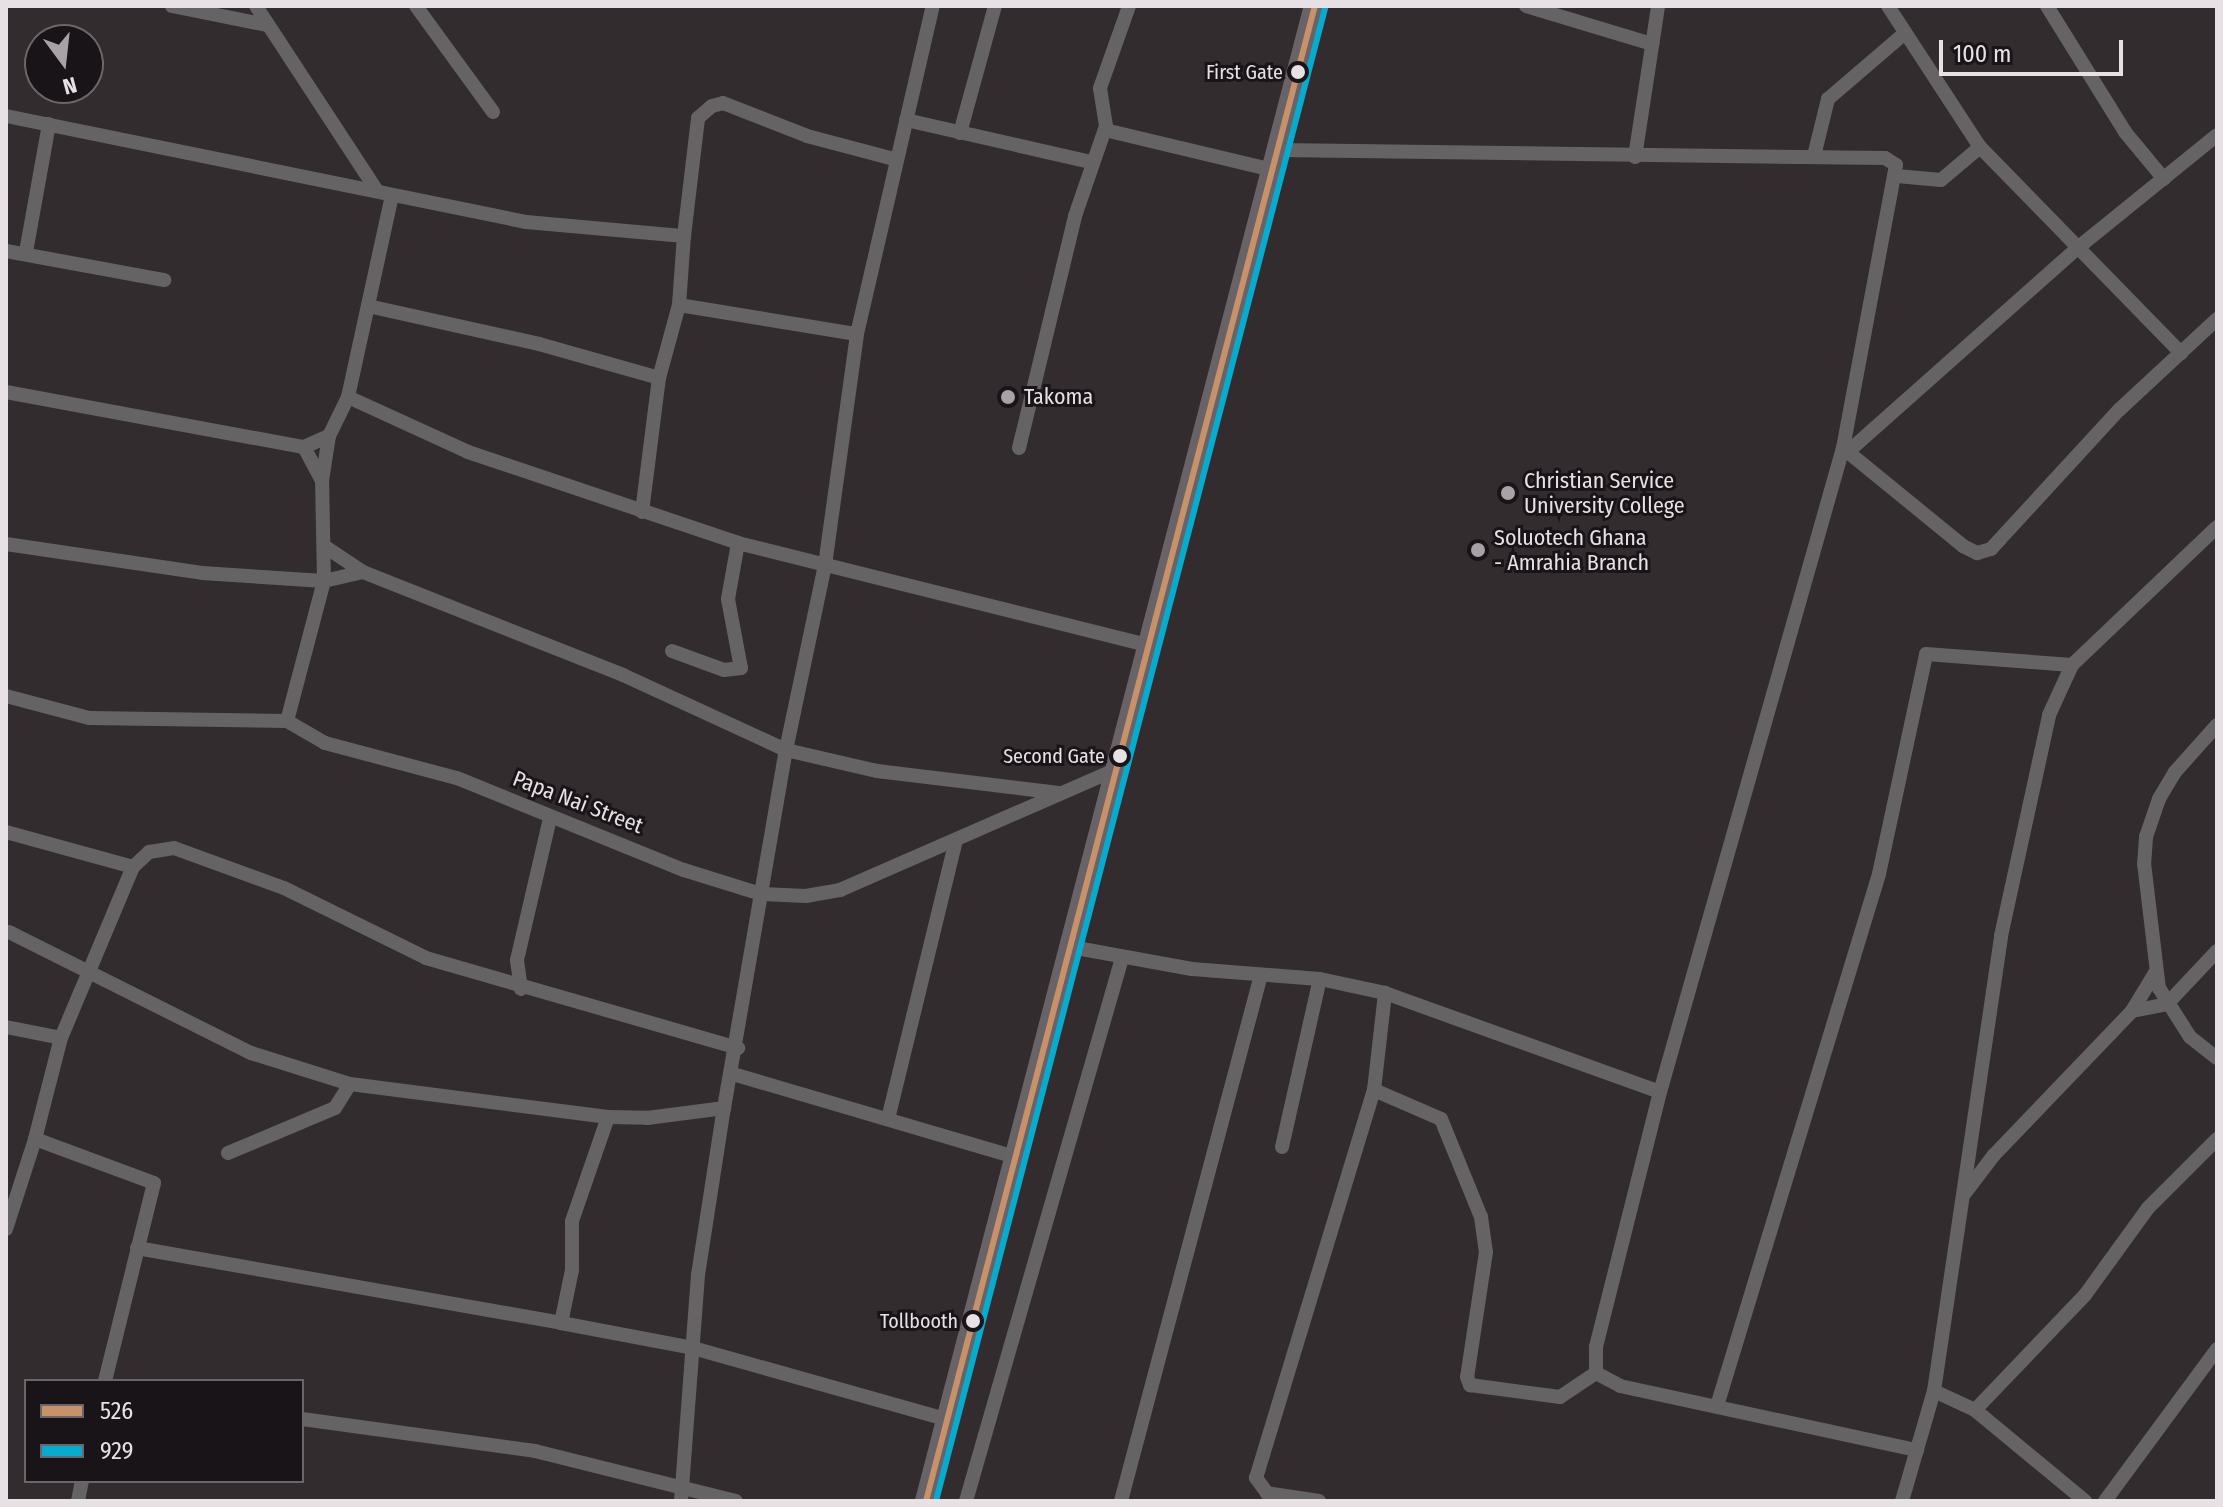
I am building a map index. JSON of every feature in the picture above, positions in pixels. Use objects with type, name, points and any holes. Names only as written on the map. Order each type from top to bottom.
[{"type":"main road","points":[[926,1501],[1315,6]]},
{"type":"street","points":[[172,6],[267,25]]},
{"type":"street","points":[[256,6],[385,194],[368,306],[348,397],[329,436],[322,481],[327,548],[324,581],[287,721]]},
{"type":"street","points":[[416,6],[493,112]]},
{"type":"street","points":[[682,1496],[698,1275],[724,1108],[738,1048],[786,750],[825,565],[857,334],[894,159],[933,6]]},
{"type":"street","points":[[960,133],[995,6]]},
{"type":"street","points":[[1019,448],[1091,162],[1105,130],[1099,94],[1129,6]]},
{"type":"street","points":[[1526,6],[1652,44]]},
{"type":"street","points":[[1635,157],[1658,6]]},
{"type":"street","points":[[1888,6],[1980,147],[2080,246],[2181,353]]},
{"type":"street","points":[[2047,6],[2125,132],[2164,179]]},
{"type":"street","points":[[1814,156],[1828,99],[1905,33]]},
{"type":"street","points":[[642,512],[659,378],[679,305],[698,118],[712,106],[723,103],[807,136],[894,159]]},
{"type":"street","points":[[6,116],[526,222],[684,236]]},
{"type":"street","points":[[906,120],[1091,162]]},
{"type":"street","points":[[26,252],[49,124]]},
{"type":"street","points":[[1105,130],[1276,160],[1814,156],[1885,158],[1896,165],[1897,176],[1855,366],[1846,449],[1660,1092],[1596,1347],[1596,1373]]},
{"type":"street","points":[[1846,449],[2080,246],[2217,135]]},
{"type":"street","points":[[1897,176],[1941,180],[1980,147]]},
{"type":"street","points":[[6,251],[26,252],[164,280]]},
{"type":"street","points":[[679,305],[857,334]]},
{"type":"street","points":[[368,306],[539,344],[659,378]]},
{"type":"street","points":[[1846,449],[1963,546],[1977,553],[1991,549],[2217,319]]},
{"type":"street","points":[[6,392],[304,447],[329,436]]},
{"type":"street","points":[[348,397],[468,452],[738,543],[1147,645]]},
{"type":"street","points":[[304,447],[322,481]]},
{"type":"street","points":[[1902,1501],[1934,1391],[2001,936],[2049,715],[2072,665],[2217,527]]},
{"type":"street","points":[[672,651],[724,670],[741,668],[728,599],[738,543]]},
{"type":"street","points":[[6,544],[202,573],[324,581],[363,572]]},
{"type":"street","points":[[327,548],[363,572],[623,675],[786,750],[899,775],[1063,793]]},
{"type":"street","points":[[1717,1406],[1879,874],[1926,654],[2072,665]]},
{"type":"street","name":"Papa Nai Street","points":[[6,696],[89,718],[287,721],[325,743],[429,768],[550,818],[761,894],[806,896],[840,890],[1117,769]]},
{"type":"street","points":[[2217,725],[2175,772],[2146,837],[2155,973],[2167,1004],[2190,1037],[2217,1058]]},
{"type":"street","points":[[521,989],[517,960],[550,818]]},
{"type":"street","points":[[6,832],[133,867]]},
{"type":"street","points":[[888,1119],[956,841]]},
{"type":"street","points":[[6,1229],[35,1139],[61,1038],[133,867],[149,852],[174,848],[284,888],[426,958],[521,989],[738,1048]]},
{"type":"street","points":[[9,932],[251,1053],[350,1084],[608,1117],[647,1118],[724,1108]]},
{"type":"street","points":[[1071,947],[1122,958],[1320,979],[1385,993],[1660,1092]]},
{"type":"street","points":[[2132,1011],[2167,1004],[2217,951]]},
{"type":"street","points":[[966,1501],[1122,958]]},
{"type":"street","points":[[495,980],[517,960]]},
{"type":"street","points":[[1963,1197],[1994,1155],[2132,1011],[2155,973]]},
{"type":"street","points":[[1121,1501],[1261,975]]},
{"type":"street","points":[[1282,1147],[1320,979]]},
{"type":"street","points":[[1319,1501],[1267,1493],[1256,1478],[1374,1090],[1385,993]]},
{"type":"street","points":[[6,1027],[61,1038]]},
{"type":"street","points":[[733,1074],[1015,1157]]},
{"type":"street","points":[[228,1153],[335,1108],[350,1084]]},
{"type":"street","points":[[1374,1090],[1441,1119],[1481,1217],[1486,1252],[1467,1377],[1470,1385],[1560,1397],[1596,1373]]},
{"type":"street","points":[[561,1323],[572,1270],[572,1221],[608,1117]]},
{"type":"street","points":[[35,1139],[153,1181],[105,1379]]},
{"type":"street","points":[[1975,1410],[2085,1295],[2148,1208],[2217,1139]]},
{"type":"street","points":[[1970,1146],[1994,1155]]},
{"type":"street","points":[[137,1248],[693,1348],[946,1419]]},
{"type":"street","points":[[2105,1501],[2217,1349]]},
{"type":"street","points":[[1596,1373],[1611,1384],[1917,1450]]},
{"type":"street","points":[[1934,1391],[1975,1410],[2085,1501]]},
{"type":"street","points":[[304,1419],[535,1451],[682,1496],[736,1501]]},
{"type":"transit line","name":"526","points":[[926,1501],[1315,6]]},
{"type":"transit line","name":"929","points":[[936,1501],[1325,9]]},
{"type":"place","name":"First Gate","points":[[1298,72]]},
{"type":"place","name":"Takoma","points":[[1008,397]]},
{"type":"place","name":"Christian Service University College","points":[[1508,493]]},
{"type":"place","name":"Soluotech Ghana - Amrahia Branch","points":[[1478,550]]},
{"type":"place","name":"Second Gate","points":[[1120,756]]},
{"type":"place","name":"Tollbooth","points":[[973,1321]]}]
